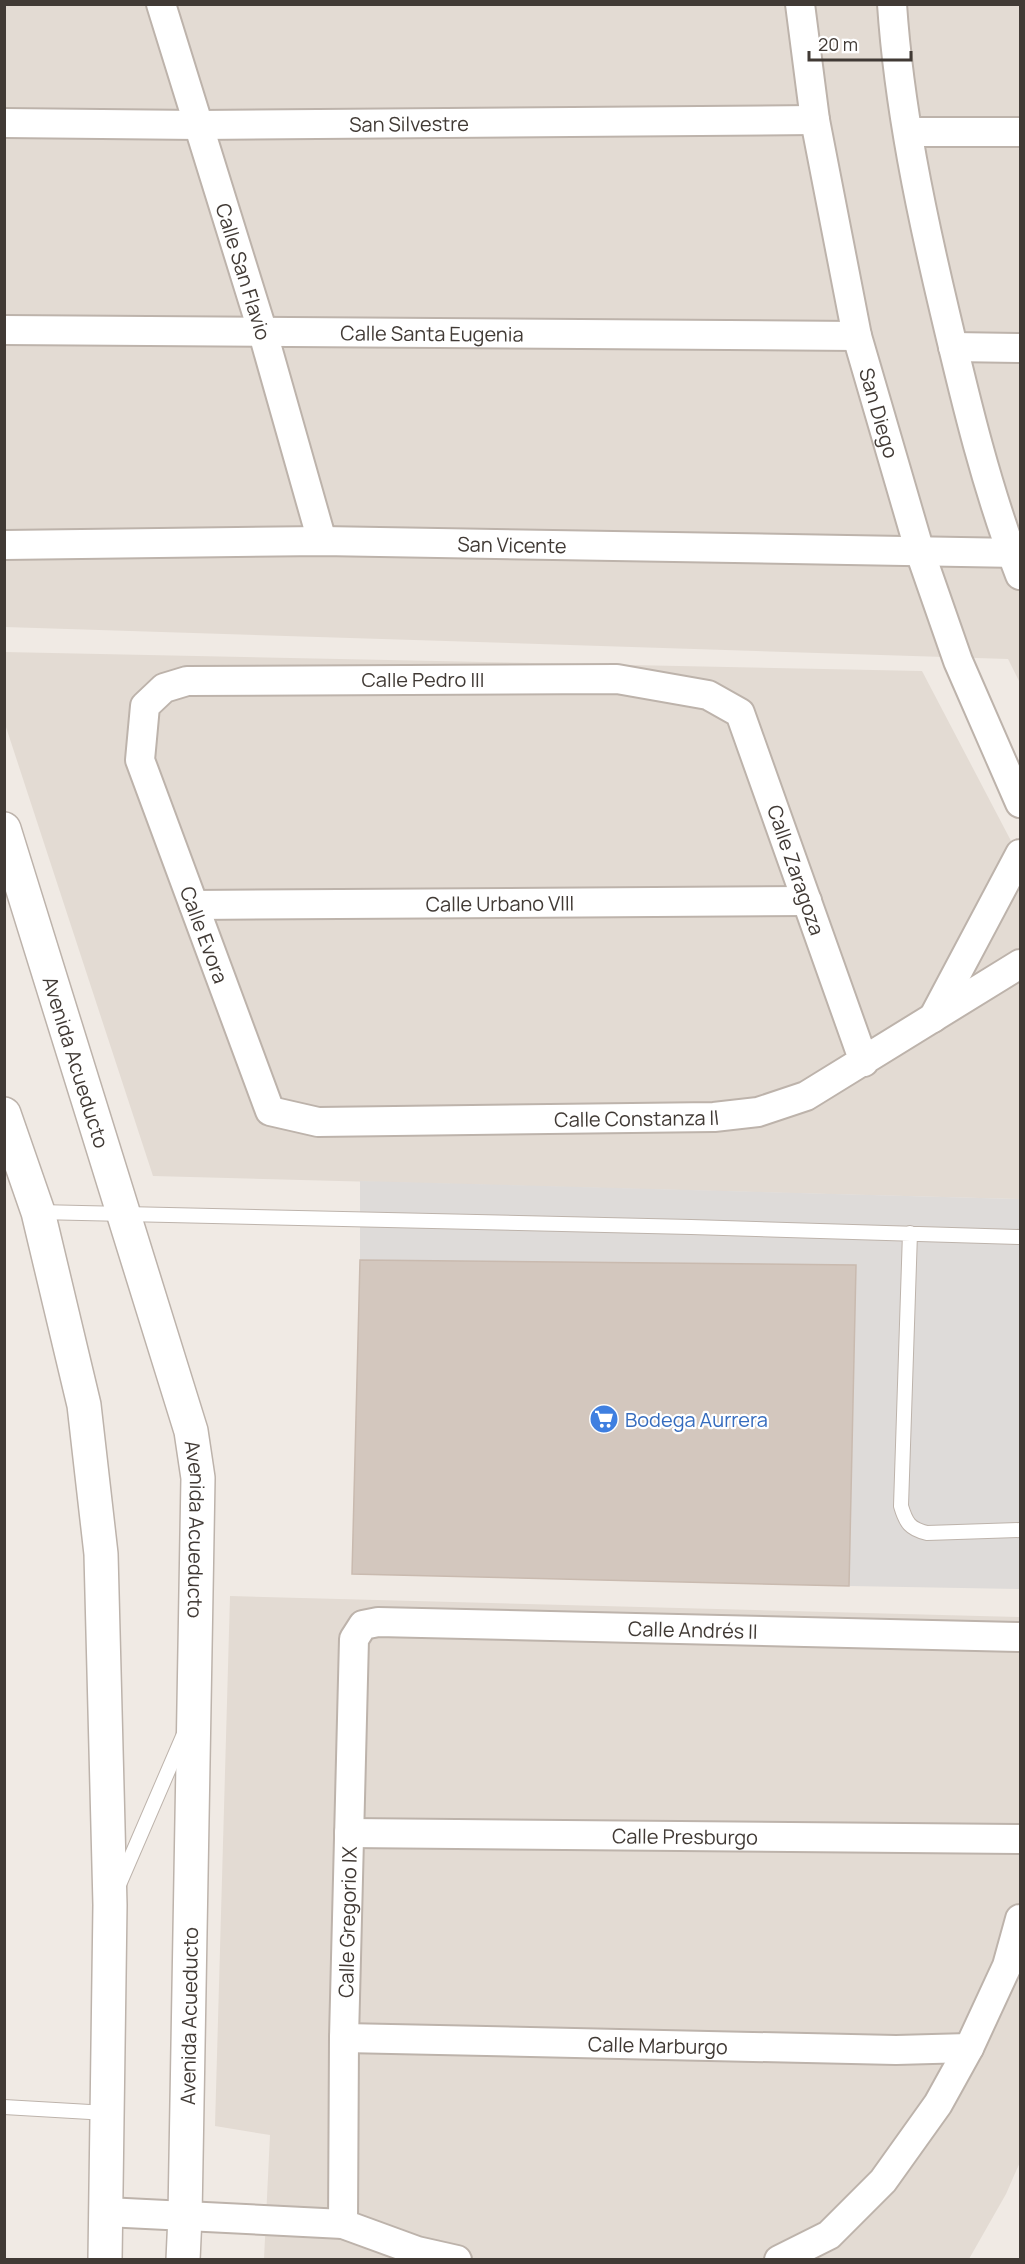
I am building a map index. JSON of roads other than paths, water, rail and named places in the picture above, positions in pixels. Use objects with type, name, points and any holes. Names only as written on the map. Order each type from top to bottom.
[{"type":"street","name":"Calle San Flavio","points":[[162,4],[263,333],[322,541]]},
{"type":"street","name":"San Diego","points":[[800,4],[815,120],[857,336],[920,552],[958,661],[1020,803]]},
{"type":"street","points":[[892,4],[908,132],[932,256],[979,454],[1018,560]]},
{"type":"street","name":"San Silvestre","points":[[4,123],[199,125],[815,120]]},
{"type":"street","points":[[908,132],[1020,132]]},
{"type":"street","name":"Calle Santa Eugenia","points":[[4,330],[857,336]]},
{"type":"street","points":[[953,347],[1020,348]]},
{"type":"street","name":"San Vicente","points":[[4,545],[322,541],[920,552],[1018,560]]},
{"type":"street","name":"Calle Pedro III","points":[[146,706],[164,688],[187,681],[617,679],[708,695]]},
{"type":"street","name":"Calle Zaragoza","points":[[708,695],[740,713],[864,1062]]},
{"type":"street","name":"Calle Evora","points":[[146,706],[140,760],[270,1111],[318,1122]]},
{"type":"street","name":"Avenida Acueducto","points":[[4,829],[192,1431],[198,1478],[183,2259]]},
{"type":"street","name":"Calle Constanza II","points":[[932,1019],[1020,854]]},
{"type":"street","name":"Calle Urbano VIII","points":[[194,905],[807,901]]},
{"type":"street","name":"Calle Constanza II","points":[[318,1122],[714,1117],[758,1112],[806,1096],[1020,964]]},
{"type":"street","points":[[4,1114],[38,1212],[84,1405],[101,1554],[110,1905],[105,2259]]},
{"type":"street","name":"Calle Andrés II","points":[[363,1625],[378,1622],[1020,1637]]},
{"type":"street","name":"Calle Gregorio IX","points":[[342,2224],[344,2037],[354,1639],[363,1625]]},
{"type":"street","name":"Calle Presburgo","points":[[349,1833],[1020,1839]]},
{"type":"street","points":[[779,2259],[829,2235],[883,2181],[938,2104],[969,2048],[1007,1966],[1020,1919]]},
{"type":"street","name":"Calle Marburgo","points":[[344,2037],[884,2050],[969,2048]]},
{"type":"street","points":[[106,2212],[342,2224],[417,2251],[457,2259]]},
{"type":"lane","points":[[38,1212],[910,1233],[1020,1238]]},
{"type":"lane","points":[[910,1233],[901,1506],[905,1521],[913,1529],[927,1533],[1020,1530]]},
{"type":"lane","points":[[110,1905],[195,1710]]},
{"type":"lane","points":[[4,2107],[107,2113]]},
{"type":"place","name":"Bodega Aurrera","points":[[604,1419]]}]
